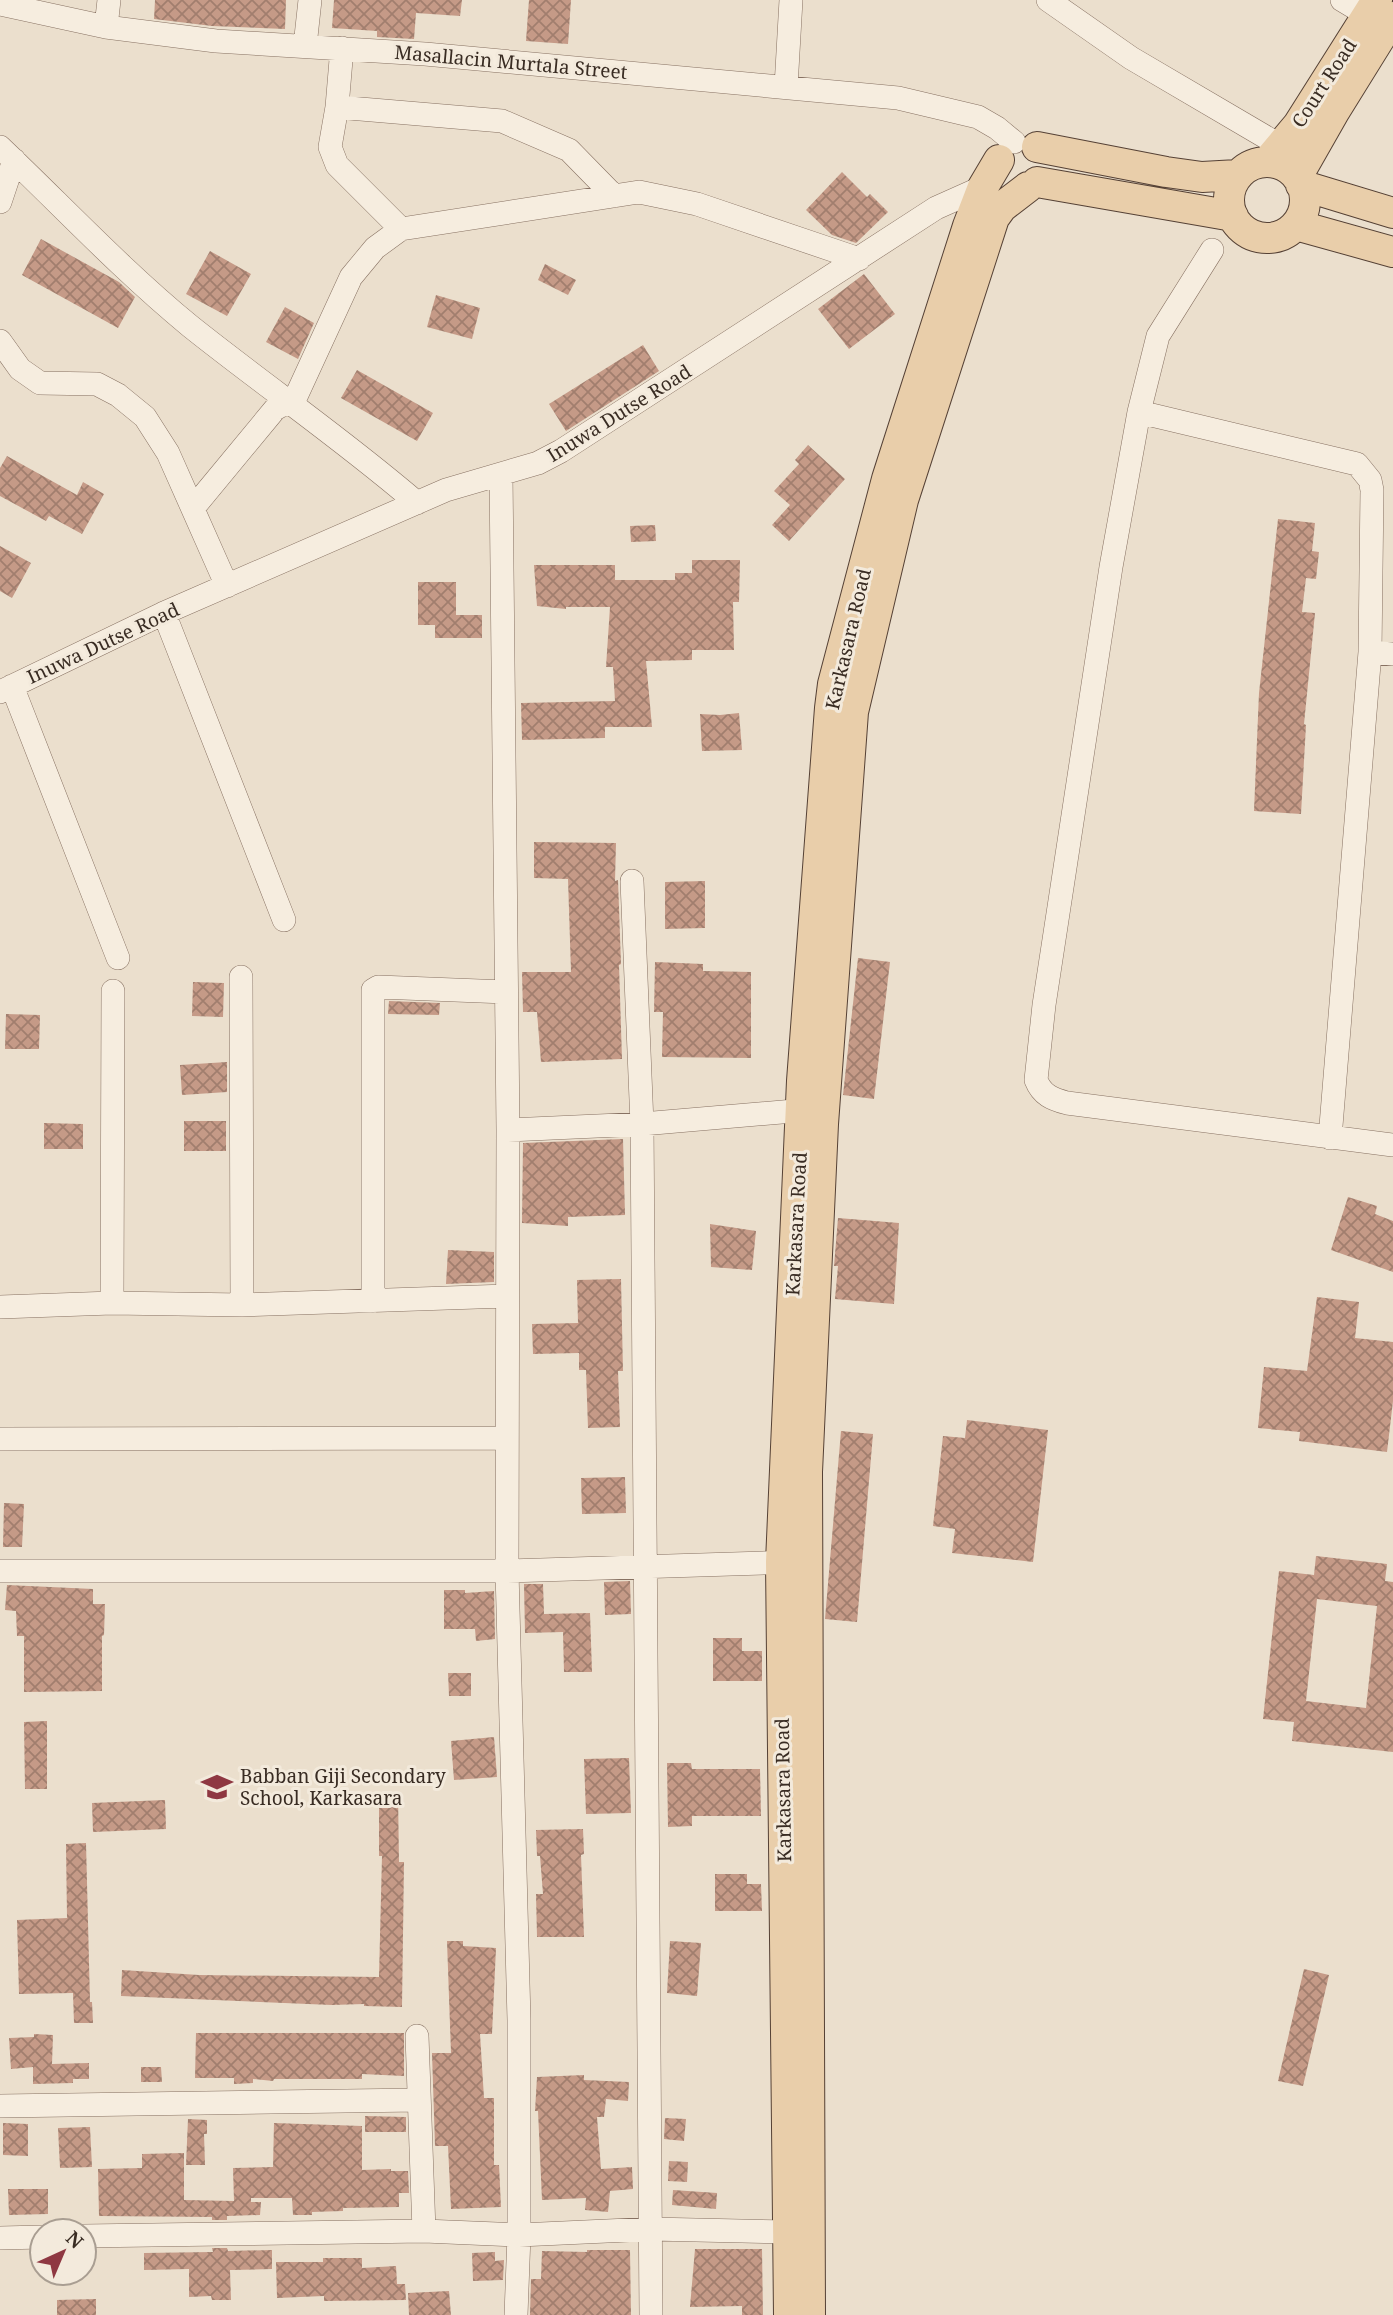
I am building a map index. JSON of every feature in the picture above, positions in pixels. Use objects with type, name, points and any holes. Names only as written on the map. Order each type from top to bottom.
[{"type":"main road","name":"Court Road","points":[[1274,154],[1298,125],[1370,8]]},
{"type":"main road","name":"Court Road","points":[[1299,181],[1334,112],[1370,8]]},
{"type":"main road","points":[[1017,150],[1202,177],[1238,175]]},
{"type":"main road","points":[[1017,150],[1043,155],[1043,175],[1033,185]]},
{"type":"main road","points":[[1017,150],[999,170],[1010,185],[1019,188],[1033,185],[1233,216]]},
{"type":"main road","name":"Karkasara Road","points":[[789,2315],[793,1562],[807,1458],[813,1109],[833,684],[887,480],[968,226],[983,187],[1017,150]]},
{"type":"main road","points":[[1299,181],[1305,206],[1296,225],[1278,237],[1257,237],[1239,225],[1233,216],[1230,195],[1238,175],[1274,154],[1278,164],[1299,181],[1393,213]]},
{"type":"main road","name":"Karkasara Road","points":[[813,1109],[856,691],[902,500],[995,218],[1002,207],[1033,185]]},
{"type":"main road","points":[[1296,225],[1393,252]]},
{"type":"main road","name":"Karkasara Road","points":[[793,1562],[810,2315]]},
{"type":"street","points":[[106,26],[109,0]]},
{"type":"street","points":[[306,46],[310,0]]},
{"type":"street","points":[[786,87],[791,0]]},
{"type":"street","points":[[1048,0],[1274,154]]},
{"type":"street","name":"Masallacin Murtala Street","points":[[0,4],[106,26],[216,41],[342,48],[898,98],[987,121],[1017,150]]},
{"type":"street","points":[[342,48],[337,107],[330,147],[332,155],[337,165],[401,229]]},
{"type":"street","points":[[337,107],[502,121],[569,150],[614,196]]},
{"type":"street","points":[[0,202],[7,154]]},
{"type":"street","points":[[7,154],[190,326],[364,458],[417,503]]},
{"type":"street","name":"Inuwa Dutse Road","points":[[6,689],[164,613],[446,490],[538,463],[561,451],[936,208],[983,187]]},
{"type":"street","points":[[293,403],[351,277],[375,248],[401,229],[639,192],[697,204],[859,259]]},
{"type":"street","points":[[1212,250],[1158,336],[1139,412],[1109,580],[1044,1005],[1036,1080],[1040,1090],[1048,1096],[1067,1103],[1393,1145]]},
{"type":"street","points":[[0,341],[20,369],[40,383],[96,384],[118,395],[145,417],[168,453],[227,586]]},
{"type":"street","points":[[194,507],[275,409],[293,403]]},
{"type":"street","points":[[1139,412],[1357,464],[1370,480],[1382,653],[1330,1138]]},
{"type":"street","points":[[501,474],[508,1130],[507,1571],[519,2020],[519,2235],[516,2315]]},
{"type":"street","points":[[164,613],[284,920]]},
{"type":"street","points":[[6,689],[118,958]]},
{"type":"street","points":[[632,881],[642,1124],[651,2315]]},
{"type":"street","points":[[241,976],[242,1305]]},
{"type":"street","points":[[373,1301],[373,990],[378,987],[506,992]]},
{"type":"street","points":[[112,1303],[113,991]]},
{"type":"street","points":[[508,1130],[642,1124],[813,1109]]},
{"type":"street","points":[[0,1307],[112,1303],[242,1305],[507,1296]]},
{"type":"street","points":[[0,1439],[507,1438]]},
{"type":"street","points":[[0,1571],[507,1571],[793,1562]]},
{"type":"street","points":[[417,2036],[424,2231]]},
{"type":"street","points":[[0,2106],[419,2100]]},
{"type":"street","points":[[98,2236],[424,2231],[519,2235],[651,2229],[788,2232]]},
{"type":"street","points":[[0,2238],[28,2237]]},
{"type":"building","points":[[155,0],[286,0],[285,29],[212,26],[154,19]]},
{"type":"building","points":[[334,0],[462,0],[460,16],[416,13],[414,39],[377,37],[377,31],[332,28]]},
{"type":"building","points":[[529,0],[571,0],[568,44],[526,41]]},
{"type":"building","points":[[842,172],[867,197],[870,194],[888,212],[856,243],[832,235],[806,210]]},
{"type":"building","points":[[41,239],[119,282],[135,297],[118,328],[22,275]]},
{"type":"building","points":[[210,251],[251,274],[227,316],[186,294]]},
{"type":"building","points":[[545,264],[576,280],[568,295],[538,280]]},
{"type":"building","points":[[864,274],[895,314],[849,349],[818,309]]},
{"type":"building","points":[[436,295],[480,308],[472,339],[427,327]]},
{"type":"building","points":[[285,307],[314,323],[298,359],[266,342]]},
{"type":"building","points":[[643,345],[659,371],[566,431],[549,404]]},
{"type":"building","points":[[357,370],[433,413],[417,441],[341,398]]},
{"type":"building","points":[[808,445],[845,479],[789,541],[772,525],[790,505],[774,491],[799,464],[795,460]]},
{"type":"building","points":[[7,456],[77,495],[83,482],[104,494],[82,534],[49,516],[46,521],[0,496],[0,468]]},
{"type":"building","points":[[1278,519],[1315,523],[1312,551],[1319,552],[1316,579],[1306,578],[1302,612],[1315,613],[1304,724],[1301,814],[1254,811],[1259,693]]},
{"type":"building","points":[[655,525],[656,541],[631,542],[630,526]]},
{"type":"building","points":[[0,546],[31,563],[12,598],[0,591]]},
{"type":"building","points":[[692,560],[740,560],[739,602],[733,602],[734,650],[692,650],[692,660],[646,661],[652,727],[605,727],[605,738],[522,740],[521,703],[615,701],[613,667],[606,667],[610,607],[566,609],[537,606],[534,565],[615,565],[615,580],[675,580],[675,573],[692,573]]},
{"type":"building","points":[[418,582],[456,582],[456,615],[482,615],[482,638],[435,638],[435,625],[418,625]]},
{"type":"building","points":[[739,713],[742,750],[702,751],[700,714]]},
{"type":"building","points":[[534,842],[616,843],[622,1059],[541,1062],[537,1012],[523,1012],[522,972],[571,972],[568,879],[534,878]]},
{"type":"building","points":[[705,881],[705,928],[665,929],[665,882]]},
{"type":"building","points":[[858,958],[890,962],[874,1099],[843,1095]]},
{"type":"building","points":[[655,962],[703,964],[703,971],[751,972],[751,1058],[662,1057],[663,1012],[654,1012]]},
{"type":"building","points":[[193,982],[224,983],[223,1017],[192,1016]]},
{"type":"building","points":[[389,1001],[440,1003],[439,1015],[388,1014]]},
{"type":"building","points":[[6,1014],[40,1015],[39,1049],[5,1049]]},
{"type":"building","points":[[227,1062],[227,1092],[182,1095],[180,1065]]},
{"type":"building","points":[[184,1121],[226,1121],[226,1151],[184,1151]]},
{"type":"building","points":[[44,1123],[83,1124],[83,1149],[44,1149]]},
{"type":"building","points":[[623,1139],[625,1215],[568,1217],[568,1226],[522,1223],[523,1143]]},
{"type":"building","points":[[1348,1197],[1377,1206],[1375,1214],[1393,1221],[1393,1272],[1331,1250]]},
{"type":"building","points":[[838,1218],[899,1223],[894,1304],[835,1299],[838,1266],[834,1266]]},
{"type":"building","points":[[710,1224],[756,1231],[752,1270],[711,1267]]},
{"type":"building","points":[[448,1250],[494,1252],[494,1282],[446,1284]]},
{"type":"building","points":[[621,1279],[623,1371],[618,1371],[620,1427],[588,1428],[586,1370],[579,1370],[579,1353],[533,1354],[532,1324],[578,1323],[577,1280]]},
{"type":"building","points":[[1317,1297],[1359,1302],[1355,1338],[1393,1342],[1393,1401],[1387,1452],[1299,1441],[1300,1432],[1258,1428],[1264,1367],[1307,1371]]},
{"type":"building","points":[[967,1420],[1048,1430],[1033,1562],[952,1553],[955,1529],[933,1526],[943,1436],[965,1438]]},
{"type":"building","points":[[841,1431],[873,1434],[857,1622],[825,1619]]},
{"type":"building","points":[[625,1477],[626,1513],[582,1514],[581,1478]]},
{"type":"building","points":[[4,1503],[24,1504],[22,1547],[3,1547]]},
{"type":"building","points":[[1316,1556],[1387,1564],[1385,1581],[1393,1582],[1393,1752],[1292,1741],[1294,1722],[1263,1719],[1279,1571],[1314,1575]],"holes":[[[1317,1599],[1377,1606],[1366,1708],[1306,1701]]]},
{"type":"building","points":[[630,1581],[631,1614],[605,1615],[604,1582]]},
{"type":"building","points":[[524,1584],[543,1584],[544,1614],[590,1613],[592,1672],[564,1672],[563,1632],[525,1633]]},
{"type":"building","points":[[7,1585],[93,1589],[93,1604],[105,1604],[102,1691],[24,1692],[24,1636],[17,1636],[16,1611],[5,1610]]},
{"type":"building","points":[[444,1590],[465,1590],[465,1593],[494,1591],[495,1639],[476,1641],[475,1629],[444,1629]]},
{"type":"building","points":[[713,1638],[742,1638],[742,1651],[762,1651],[762,1681],[713,1681]]},
{"type":"building","points":[[448,1673],[471,1673],[471,1696],[449,1696]]},
{"type":"building","points":[[47,1721],[47,1789],[25,1789],[24,1722]]},
{"type":"building","points":[[494,1737],[497,1777],[454,1780],[451,1741]]},
{"type":"building","points":[[629,1758],[631,1813],[586,1814],[584,1759]]},
{"type":"building","points":[[667,1763],[691,1763],[692,1769],[760,1769],[761,1816],[692,1816],[692,1826],[668,1827]]},
{"type":"building","points":[[379,1793],[398,1793],[399,1862],[404,1862],[402,2007],[121,1996],[122,1970],[199,1975],[379,1977],[382,1856],[379,1856]]},
{"type":"building","points":[[165,1800],[166,1829],[93,1832],[92,1803]]},
{"type":"building","points":[[583,1829],[584,1854],[581,1855],[584,1937],[537,1937],[536,1894],[543,1894],[536,1830]]},
{"type":"building","points":[[86,1843],[90,2002],[93,2023],[74,2023],[73,1993],[19,1994],[17,1920],[67,1918],[66,1844]]},
{"type":"building","points":[[715,1874],[747,1874],[747,1884],[761,1884],[762,1911],[715,1911]]},
{"type":"building","points":[[447,1941],[463,1941],[463,1946],[496,1948],[492,2034],[480,2034],[484,2098],[494,2098],[494,2165],[499,2165],[501,2207],[451,2209],[448,2146],[435,2146],[432,2053],[451,2053]]},
{"type":"building","points":[[670,1941],[701,1943],[697,1996],[667,1993]]},
{"type":"building","points":[[1304,1969],[1329,1975],[1303,2086],[1278,2081]]},
{"type":"building","points":[[196,2033],[404,2033],[404,2076],[362,2074],[362,2079],[253,2079],[253,2083],[234,2084],[234,2078],[195,2078]]},
{"type":"building","points":[[34,2034],[53,2035],[52,2064],[89,2063],[89,2079],[73,2079],[73,2083],[33,2084],[33,2067],[11,2069],[9,2038],[34,2037]]},
{"type":"building","points":[[141,2067],[161,2067],[162,2082],[141,2082]]},
{"type":"building","points":[[584,2075],[584,2080],[629,2082],[628,2101],[606,2099],[604,2117],[597,2117],[601,2169],[632,2167],[633,2189],[610,2191],[608,2212],[585,2210],[586,2198],[542,2200],[538,2111],[535,2111],[537,2077]]},
{"type":"building","points":[[365,2116],[406,2117],[406,2132],[365,2132]]},
{"type":"building","points":[[665,2118],[686,2119],[684,2141],[664,2139]]},
{"type":"building","points":[[188,2119],[207,2120],[207,2134],[204,2134],[205,2165],[186,2165]]},
{"type":"building","points":[[3,2123],[28,2124],[28,2156],[3,2155]]},
{"type":"building","points":[[274,2123],[362,2126],[362,2170],[408,2171],[409,2193],[399,2193],[399,2207],[343,2208],[343,2211],[312,2212],[312,2215],[293,2215],[292,2198],[251,2198],[251,2202],[261,2202],[260,2215],[227,2216],[227,2220],[212,2220],[212,2217],[99,2216],[98,2169],[142,2168],[142,2154],[184,2153],[184,2200],[234,2201],[233,2168],[273,2167]]},
{"type":"building","points":[[90,2127],[92,2167],[60,2168],[58,2128]]},
{"type":"building","points":[[669,2161],[688,2162],[687,2182],[668,2181]]},
{"type":"building","points":[[8,2189],[48,2189],[48,2214],[9,2215]]},
{"type":"building","points":[[673,2190],[717,2193],[716,2209],[672,2205]]},
{"type":"building","points":[[212,2248],[227,2248],[228,2251],[272,2250],[272,2269],[230,2270],[231,2300],[212,2300],[211,2296],[189,2297],[189,2269],[144,2270],[144,2253],[213,2252]]},
{"type":"building","points":[[695,2249],[762,2249],[763,2315],[742,2315],[742,2306],[690,2307]]},
{"type":"building","points":[[630,2250],[631,2315],[530,2315],[531,2279],[541,2279],[542,2251]]},
{"type":"building","points":[[495,2252],[495,2261],[504,2260],[503,2280],[473,2281],[472,2253]]},
{"type":"building","points":[[323,2258],[362,2258],[362,2268],[396,2266],[397,2284],[405,2284],[406,2300],[324,2301],[324,2296],[277,2298],[276,2262],[323,2262]]},
{"type":"building","points":[[449,2291],[451,2315],[409,2315],[408,2293]]},
{"type":"building","points":[[96,2299],[96,2315],[57,2315],[57,2300]]},
{"type":"place","name":"Babban Giji Secondary School, Karkasara","points":[[217,1787]]}]
